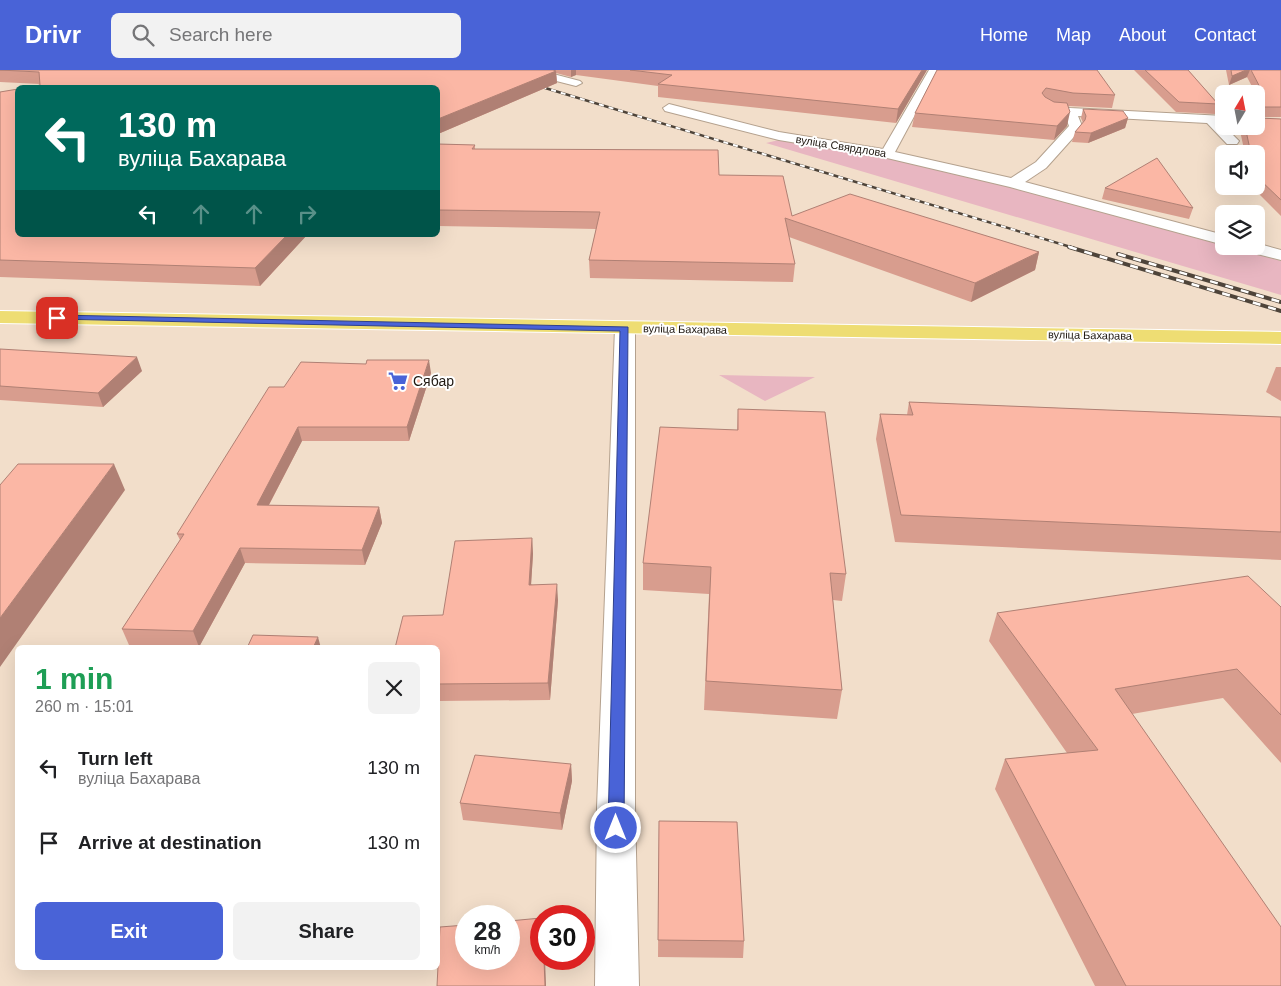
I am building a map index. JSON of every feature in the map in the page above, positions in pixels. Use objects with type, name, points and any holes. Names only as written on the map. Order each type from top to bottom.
[{"type":"main road","name":"вуліца Бахарава","points":[[0,317],[1281,338]]},
{"type":"street","points":[[525,70],[576,83]]},
{"type":"street","points":[[887,154],[934,70]]},
{"type":"street","points":[[1047,106],[1054,110],[1070,112],[1215,120]]},
{"type":"street","name":"вуліца Свярдлова","points":[[669,108],[780,136],[887,154],[1013,183],[1215,238]]},
{"type":"street","points":[[1013,183],[1041,165],[1076,126],[1070,112]]},
{"type":"street","points":[[1228,135],[1232,141]]},
{"type":"street","points":[[1265,251],[1281,255]]},
{"type":"street","points":[[617,986],[616,808],[625,328]]},
{"type":"shaded area","points":[[779,140],[883,157],[1001,185],[1215,243],[1215,255],[1259,255],[1281,261],[1281,295],[766,143]]},
{"type":"shaded area","points":[[719,375],[815,377],[765,401]]},
{"type":"building","points":[[0,70],[556,71],[440,118],[440,85],[40,85],[39,72]]},
{"type":"building","points":[[630,70],[922,70],[898,109],[658,84],[672,75]]},
{"type":"building","points":[[937,70],[1097,70],[1115,95],[1073,93],[1046,88],[1042,93],[1045,97],[1054,102],[1067,103],[1070,112],[1057,126],[915,113]]},
{"type":"building","points":[[1145,70],[1188,70],[1215,101],[1215,104],[1179,102]]},
{"type":"building","points":[[1231,70],[1246,70],[1232,76]]},
{"type":"building","points":[[1251,70],[1281,70],[1281,107],[1265,107],[1265,85],[1259,85]]},
{"type":"building","points":[[15,90],[15,237],[285,237],[255,268],[0,260],[0,92]]},
{"type":"building","points":[[1083,109],[1123,111],[1128,118],[1091,133],[1075,132],[1085,120],[1086,116]]},
{"type":"building","points":[[1265,118],[1281,119],[1281,200],[1265,185],[1265,145],[1249,145],[1247,135],[1265,135]]},
{"type":"building","points":[[440,144],[475,145],[472,149],[718,150],[719,175],[783,176],[792,216],[850,194],[1039,252],[975,283],[785,218],[795,264],[589,260],[600,212],[440,210]]},
{"type":"building","points":[[1157,158],[1193,208],[1105,188]]},
{"type":"building","points":[[0,349],[137,357],[98,393],[0,386]]},
{"type":"building","points":[[367,360],[429,360],[407,427],[298,427],[257,505],[379,507],[362,550],[240,548],[193,631],[122,629],[184,534],[177,534],[269,387],[284,387],[301,362],[366,364]]},
{"type":"building","points":[[909,402],[1281,417],[1281,532],[901,515],[880,414],[913,415]]},
{"type":"building","points":[[738,409],[825,412],[846,574],[830,573],[842,690],[706,681],[711,567],[643,563],[660,427],[738,430]]},
{"type":"building","points":[[18,464],[114,464],[0,618],[0,485]]},
{"type":"building","points":[[532,538],[529,585],[557,584],[548,683],[440,684],[440,645],[396,645],[403,616],[443,615],[455,541]]},
{"type":"building","points":[[1248,576],[1281,607],[1281,715],[1237,669],[1115,689],[1281,927],[1281,986],[1126,986],[1005,759],[1098,750],[997,613]]},
{"type":"building","points":[[253,635],[318,637],[314,645],[248,645]]},
{"type":"building","points":[[475,755],[571,764],[560,813],[460,803]]},
{"type":"building","points":[[659,821],[737,822],[744,941],[658,940]]},
{"type":"building","points":[[530,919],[530,970],[544,970],[545,986],[437,986],[438,970],[440,970],[440,927],[455,926],[455,970],[520,970],[520,920]]},
{"type":"railway","points":[[532,84],[1074,248]]},
{"type":"railway","points":[[1069,247],[1281,311]]},
{"type":"railway","points":[[1118,254],[1281,302]]},
{"type":"place","name":"Сябар","points":[[398,381]]},
{"type":"route","points":[[57,318],[625,328],[616,828]]}]
